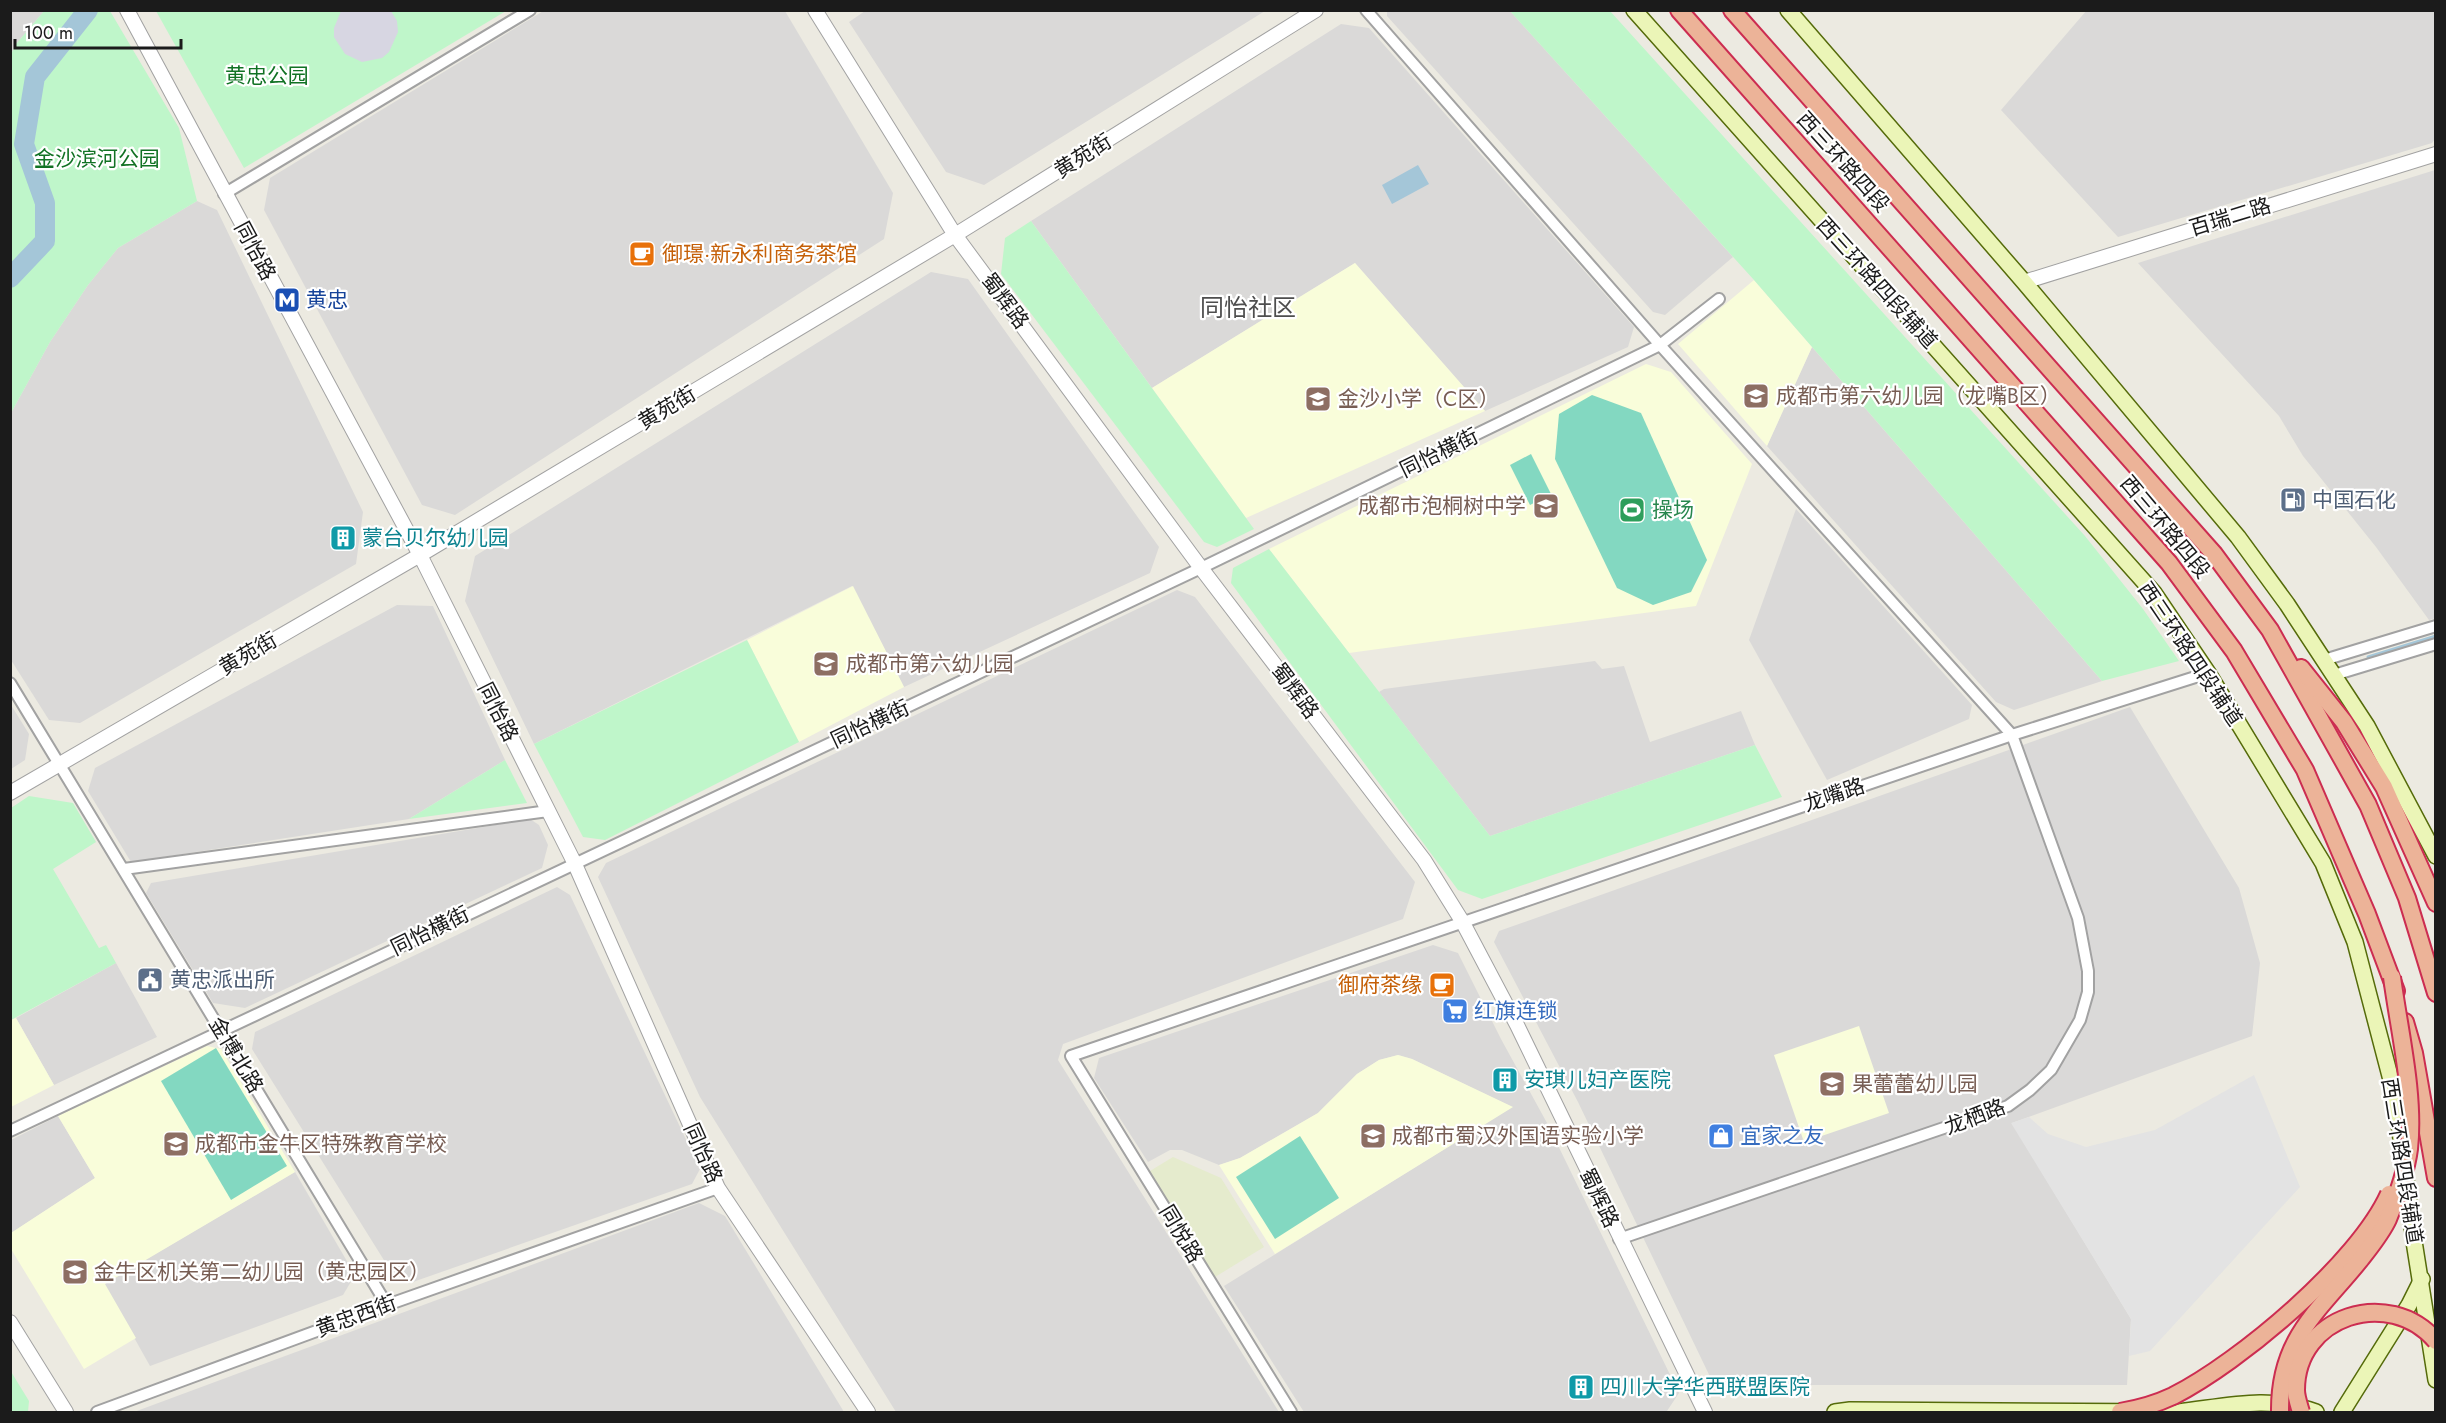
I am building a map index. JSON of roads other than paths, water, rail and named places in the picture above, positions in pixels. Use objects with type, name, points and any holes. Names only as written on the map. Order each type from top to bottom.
[{"type":"highway","name":"西三环路四段","points":[[1679,10],[2169,563],[2234,651],[2305,770],[2392,977],[2414,1053],[2436,1178]]},
{"type":"highway","name":"西三环路四段","points":[[1732,10],[2214,554],[2270,630],[2368,805],[2400,880],[2436,993]]},
{"type":"highway","points":[[2270,630],[2349,731],[2384,787],[2433,897]]},
{"type":"highway","points":[[2280,1413],[2280,1386],[2286,1359],[2303,1326],[2372,1244],[2387,1221],[2397,1195],[2409,1149],[2409,1113],[2392,977]]},
{"type":"highway","points":[[2120,1413],[2173,1396],[2203,1378],[2277,1324],[2361,1239],[2384,1203],[2409,1149]]},
{"type":"highway","points":[[2301,1413],[2296,1390],[2300,1366],[2313,1343],[2334,1322],[2363,1312],[2392,1314],[2421,1326],[2436,1341]]},
{"type":"main road","name":"西三环路四段辅道","points":[[1634,10],[2154,593],[2208,673],[2323,863],[2355,942],[2396,1099],[2412,1235],[2422,1279],[2436,1380]]},
{"type":"main road","points":[[1788,10],[2024,282],[2238,537],[2367,726],[2436,856]]},
{"type":"main road","points":[[2342,1413],[2409,1305],[2422,1279]]},
{"type":"main road","points":[[2179,1413],[2261,1402],[2291,1403],[2316,1413]]},
{"type":"main road","points":[[1835,1413],[1862,1410],[2171,1413]]},
{"type":"street","name":"同怡路","points":[[127,10],[420,555],[574,862],[718,1188],[868,1413]]},
{"type":"street","points":[[224,194],[530,10]]},
{"type":"street","name":"蜀辉路","points":[[815,10],[955,235],[1202,568],[1424,860],[1462,921],[1517,1025],[1705,1413]]},
{"type":"street","name":"黄苑街","points":[[10,793],[420,555],[955,235],[1316,10]]},
{"type":"street","points":[[1366,10],[1660,345],[2012,735]]},
{"type":"street","name":"百瑞二路","points":[[2024,282],[2436,154]]},
{"type":"street","name":"同怡横街","points":[[10,1131],[574,862],[1202,568],[1660,345],[1719,299]]},
{"type":"street","points":[[2324,660],[2436,626]]},
{"type":"street","points":[[2334,675],[2436,644]]},
{"type":"street","name":"龙嘴路","points":[[1071,1056],[2012,735],[2208,673]]},
{"type":"street","name":"金博北路","points":[[10,683],[387,1305]]},
{"type":"street","name":"龙栖路","points":[[1619,1239],[1999,1111],[2030,1090],[2050,1070],[2080,1020],[2088,992],[2088,971],[2078,918],[2012,735]]},
{"type":"street","points":[[124,869],[548,811]]},
{"type":"street","name":"同悦路","points":[[1071,1056],[1291,1413]]},
{"type":"street","name":"黄忠西街","points":[[97,1413],[387,1305],[718,1188]]},
{"type":"street","points":[[10,1322],[66,1413]]},
{"type":"water","points":[[1418,165],[1429,184],[1392,204],[1382,185]]},
{"type":"waterway","points":[[10,278],[45,241],[45,203],[24,144],[35,77],[88,10]]},
{"type":"waterway","points":[[2368,657],[2436,636]]},
{"type":"place","name":"御璟·新永利商务茶馆","points":[[642,254]]},
{"type":"place","name":"黄忠","points":[[287,300]]},
{"type":"place","name":"成都市第六幼儿园（龙嘴B区）","points":[[1756,396]]},
{"type":"place","name":"金沙小学（C区）","points":[[1318,399]]},
{"type":"place","name":"中国石化","points":[[2293,500]]},
{"type":"place","name":"成都市泡桐树中学","points":[[1546,506]]},
{"type":"place","name":"操场","points":[[1632,510]]},
{"type":"place","name":"蒙台贝尔幼儿园","points":[[343,538]]},
{"type":"place","name":"成都市第六幼儿园","points":[[826,664]]},
{"type":"place","name":"黄忠派出所","points":[[150,980]]},
{"type":"place","name":"御府茶缘","points":[[1442,985]]},
{"type":"place","name":"红旗连锁","points":[[1455,1011]]},
{"type":"place","name":"安琪儿妇产医院","points":[[1505,1080]]},
{"type":"place","name":"果蕾蕾幼儿园","points":[[1832,1084]]},
{"type":"place","name":"成都市蜀汉外国语实验小学","points":[[1373,1136]]},
{"type":"place","name":"宜家之友","points":[[1721,1136]]},
{"type":"place","name":"成都市金牛区特殊教育学校","points":[[176,1144]]},
{"type":"place","name":"金牛区机关第二幼儿园（黄忠园区）","points":[[75,1272]]},
{"type":"place","name":"四川大学华西联盟医院","points":[[1581,1387]]},
{"type":"district","name":"同怡社区","points":[[1248,307]]},
{"type":"park label","name":"黄忠公园","points":[[267,76]]},
{"type":"park label","name":"金沙滨河公园","points":[[97,159]]}]
